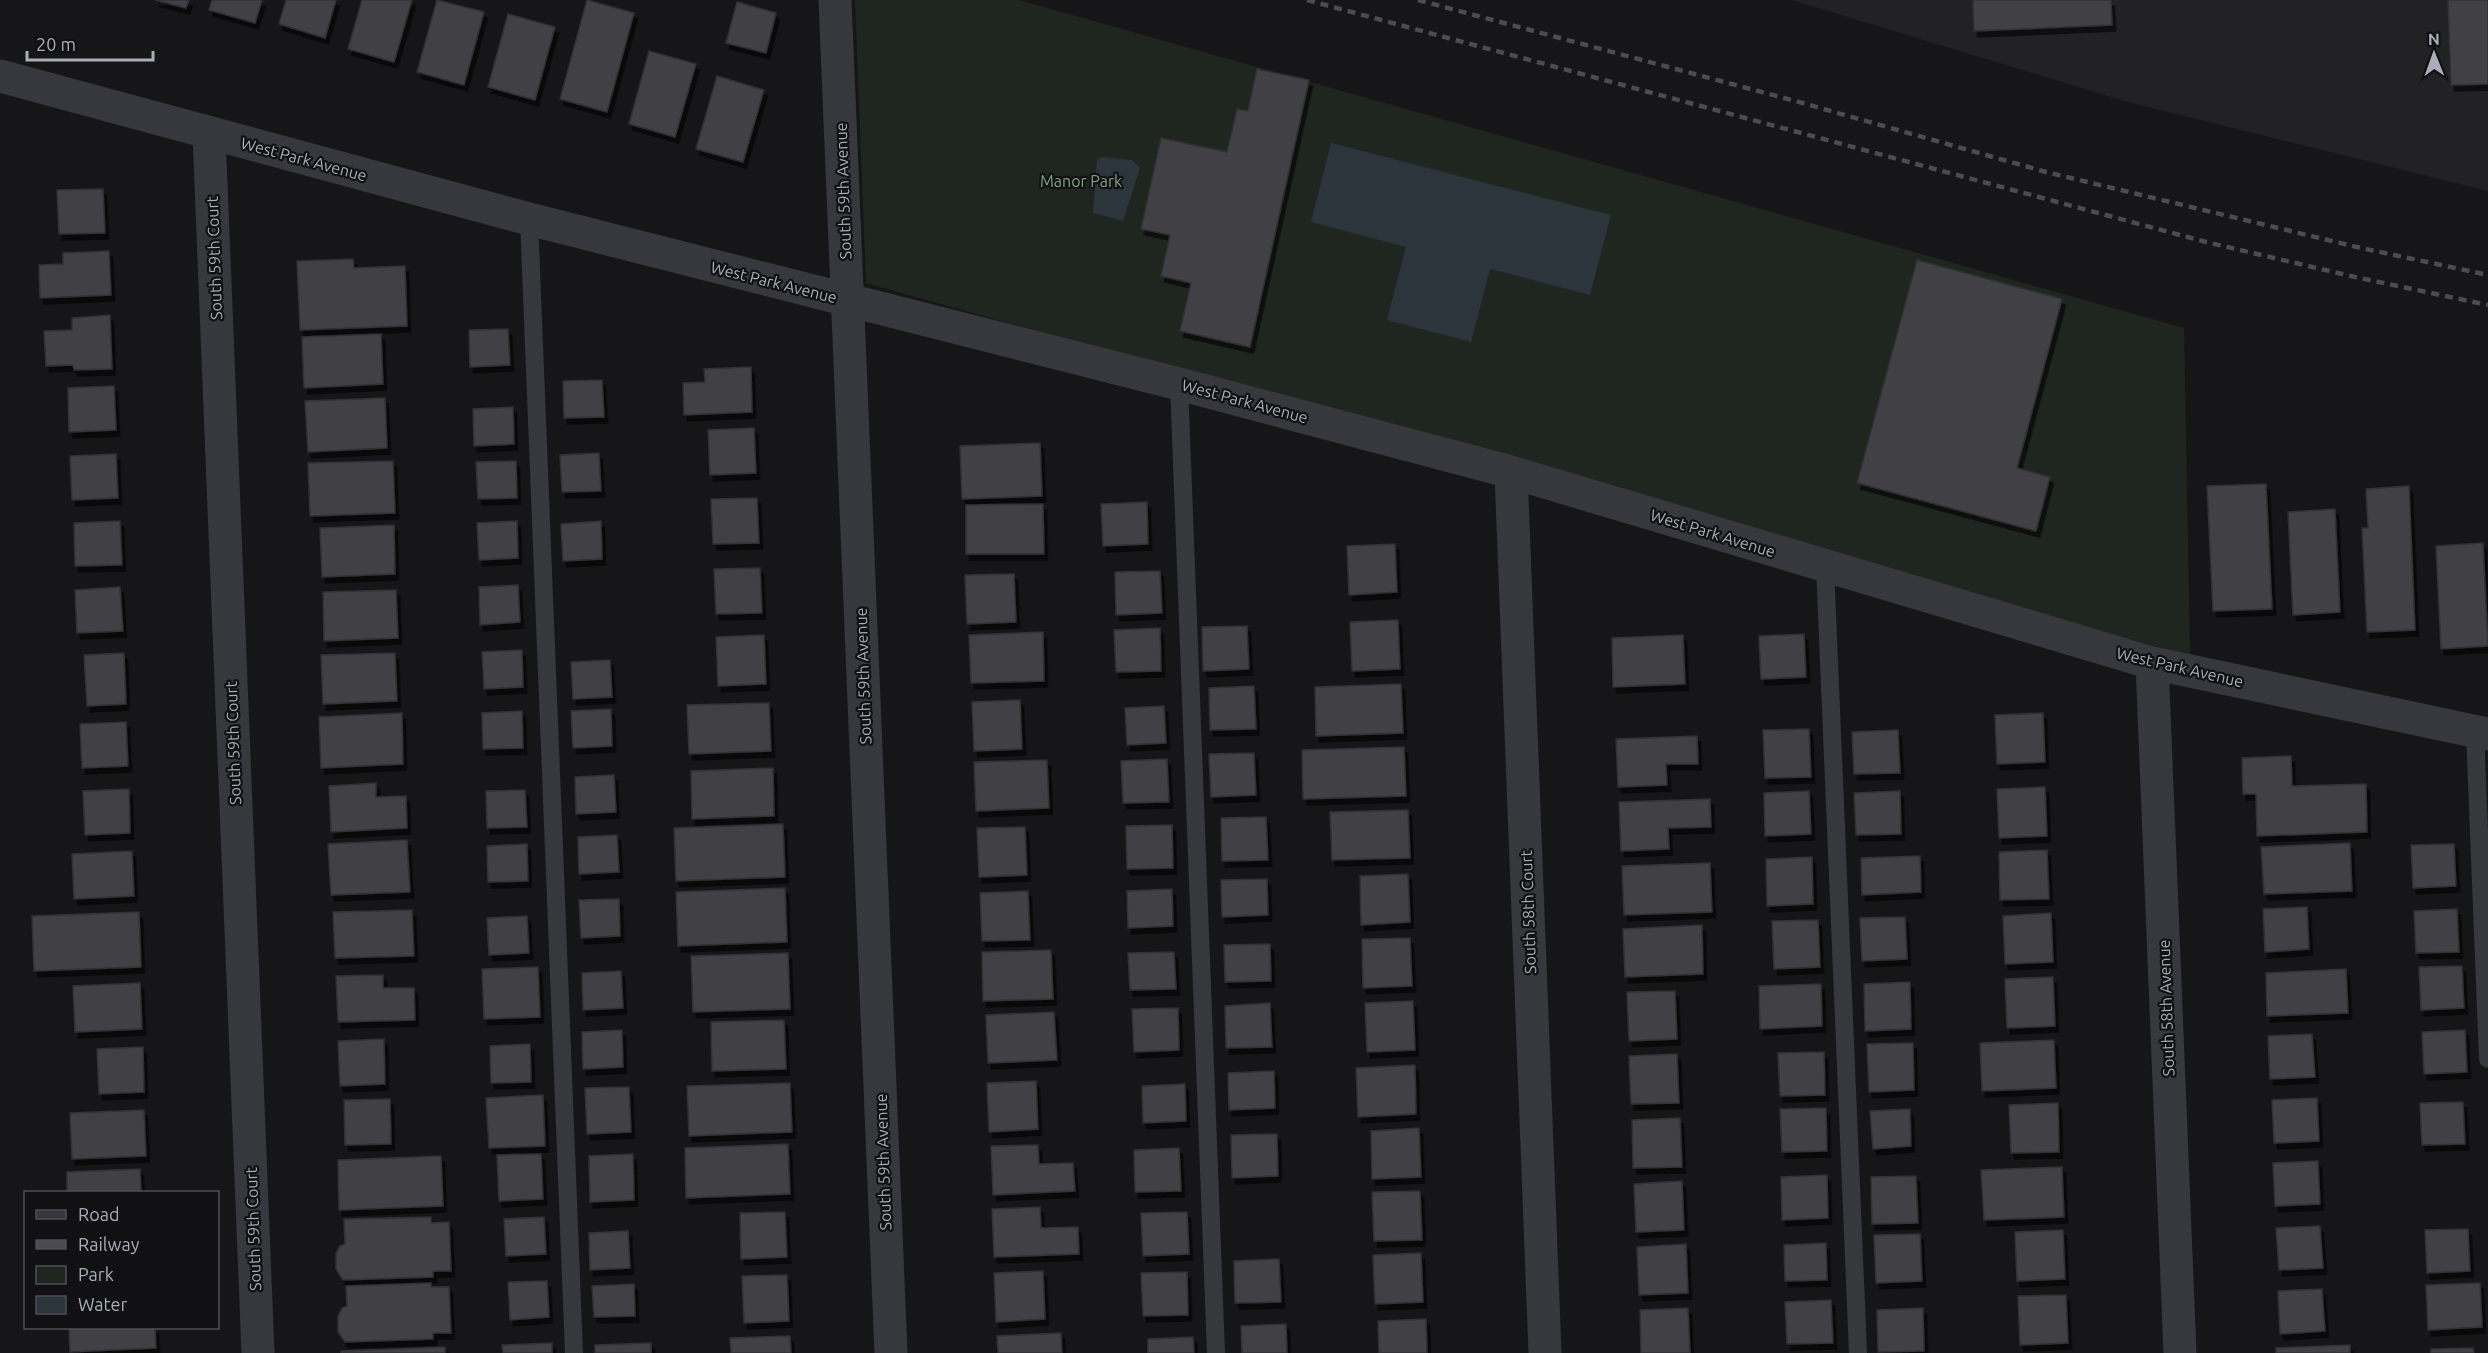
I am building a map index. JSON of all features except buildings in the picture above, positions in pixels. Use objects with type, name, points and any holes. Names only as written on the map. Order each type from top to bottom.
[{"type":"street","name":"South 59th Avenue","points":[[835,0],[891,1353]]},
{"type":"street","name":"West Park Avenue","points":[[0,76],[529,219],[1179,384],[1511,472],[2152,663],[2481,733]]},
{"type":"street","name":"South 59th Court","points":[[209,134],[258,1353]]},
{"type":"street","name":"South 58th Court","points":[[1511,472],[1545,1353]]},
{"type":"street","name":"South 58th Avenue","points":[[2152,663],[2180,1353]]},
{"type":"lane","points":[[529,219],[574,1353]]},
{"type":"lane","points":[[1179,384],[1216,1353]]},
{"type":"lane","points":[[1825,566],[1858,1353]]},
{"type":"lane","points":[[2481,733],[2488,1059]]},
{"type":"shaded area","points":[[1792,0],[2488,0],[2488,191],[2128,102]]},
{"type":"green space","name":"Manor Park","points":[[855,0],[1019,0],[2184,328],[2190,656],[866,283]]},
{"type":"water","points":[[1331,143],[1611,215],[1590,295],[1490,269],[1471,342],[1387,320],[1406,247],[1311,222]]},
{"type":"water","points":[[1102,157],[1132,160],[1140,168],[1123,221],[1093,213],[1097,159]]},
{"type":"railway","points":[[1307,0],[2206,242],[2488,305]]},
{"type":"railway","points":[[1418,0],[1799,102],[2046,172],[2361,248],[2488,275]]}]
